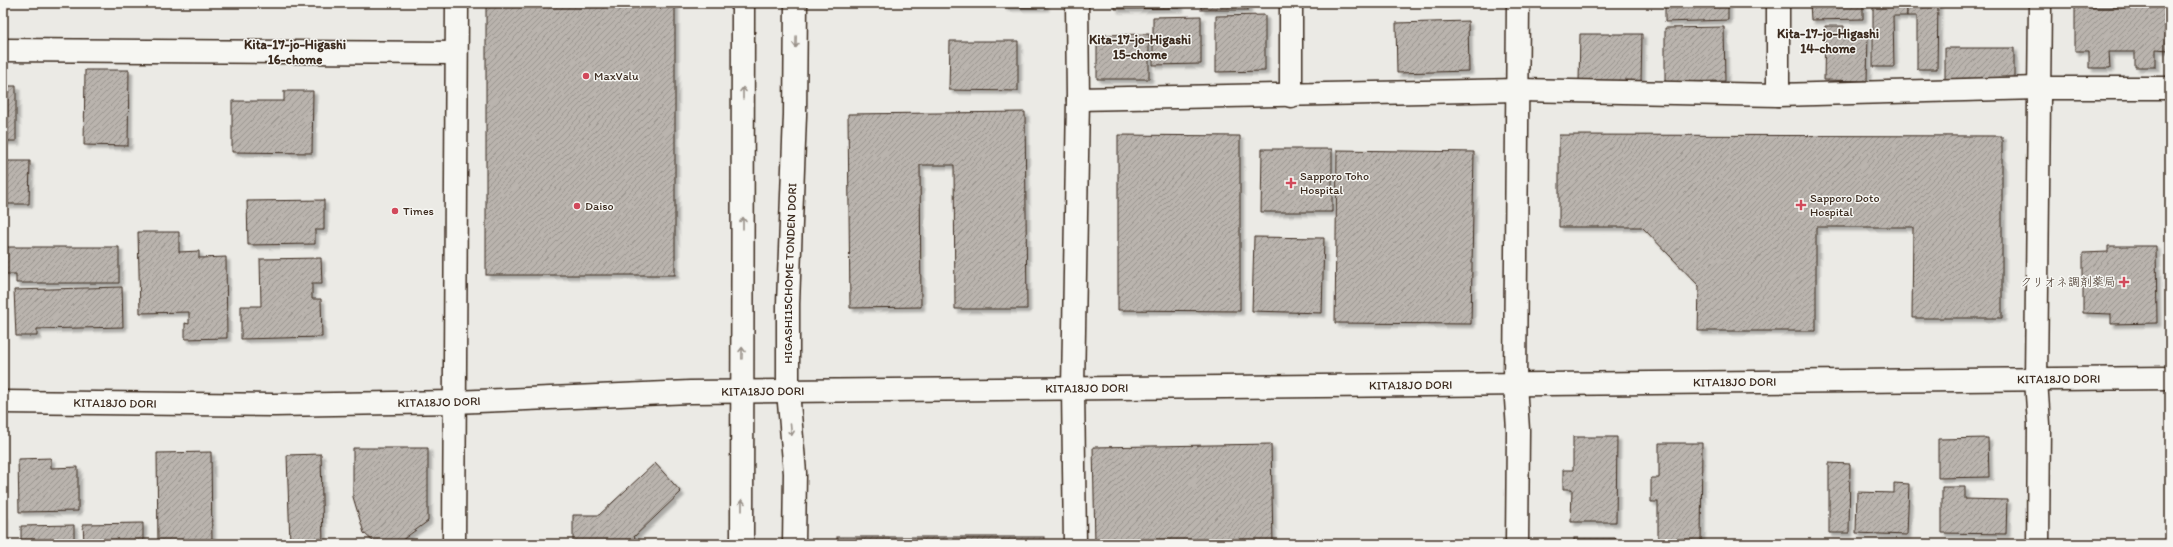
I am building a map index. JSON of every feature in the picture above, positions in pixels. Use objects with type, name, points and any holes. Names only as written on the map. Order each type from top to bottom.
[{"type":"street","points":[[454,544],[457,3]]},
{"type":"street","points":[[742,544],[741,392],[743,3]]},
{"type":"street","name":"HIGASHI15CHOME TONDEN DORI","points":[[794,544],[795,472],[788,391],[788,304],[795,115],[796,3]]},
{"type":"street","points":[[1075,544],[1074,388],[1078,100],[1077,3]]},
{"type":"street","points":[[1290,96],[1291,3]]},
{"type":"street","points":[[1517,544],[1518,430],[1515,384],[1518,3]]},
{"type":"street","points":[[1778,3],[1778,95]]},
{"type":"street","points":[[2038,544],[2039,424],[2036,380],[2040,3]]},
{"type":"street","points":[[3,50],[456,53]]},
{"type":"street","points":[[1078,100],[1518,90],[1778,95],[2039,88],[2170,88]]},
{"type":"street","name":"KITA18JO DORI","points":[[3,402],[274,405],[454,402],[690,392],[2170,378]]},
{"type":"building","points":[[486,3],[675,3],[675,275],[486,275]]},
{"type":"building","points":[[1004,3],[1045,3],[1045,7],[1004,7]]},
{"type":"building","points":[[1115,3],[1180,3],[1180,8],[1115,9]]},
{"type":"building","points":[[1201,3],[1248,3],[1248,10],[1201,10]]},
{"type":"building","points":[[1665,3],[1728,3],[1728,20],[1665,22]]},
{"type":"building","points":[[1810,3],[1863,3],[1863,19],[1811,20]]},
{"type":"building","points":[[1873,3],[1907,3],[1907,16],[1893,16],[1894,67],[1873,67]]},
{"type":"building","points":[[1907,3],[1938,3],[1937,69],[1917,69],[1917,16],[1907,16]]},
{"type":"building","points":[[2075,7],[2169,7],[2169,50],[2156,49],[2156,67],[2135,67],[2135,52],[2109,52],[2110,68],[2089,68],[2089,51],[2075,51]]},
{"type":"building","points":[[1265,15],[1265,71],[1216,72],[1216,16]]},
{"type":"building","points":[[1201,16],[1201,64],[1153,65],[1153,17]]},
{"type":"building","points":[[1468,21],[1469,71],[1397,73],[1396,23]]},
{"type":"building","points":[[1825,26],[1844,26],[1844,34],[1868,34],[1867,81],[1824,80]]},
{"type":"building","points":[[1724,27],[1725,81],[1665,82],[1665,28]]},
{"type":"building","points":[[1149,34],[1149,79],[1097,79],[1097,35]]},
{"type":"building","points":[[1580,34],[1642,34],[1641,82],[1579,81]]},
{"type":"building","points":[[950,41],[1018,41],[1018,91],[949,90]]},
{"type":"building","points":[[1945,48],[2014,48],[2014,81],[1945,81]]},
{"type":"building","points":[[85,70],[129,70],[128,146],[84,145]]},
{"type":"building","points":[[3,86],[16,86],[16,141],[3,141]]},
{"type":"building","points":[[284,91],[313,91],[312,153],[232,152],[232,101],[284,101]]},
{"type":"building","points":[[1025,112],[1027,309],[955,309],[954,165],[920,165],[921,307],[850,308],[848,114]]},
{"type":"building","points":[[1118,135],[1240,136],[1240,311],[1118,310]]},
{"type":"building","points":[[1559,135],[2002,136],[2002,318],[1912,318],[1913,227],[1816,227],[1816,331],[1698,331],[1699,286],[1642,227],[1559,227]]},
{"type":"building","points":[[1262,149],[1332,149],[1332,212],[1261,212]]},
{"type":"building","points":[[1337,150],[1474,152],[1471,324],[1335,323]]},
{"type":"building","points":[[3,161],[30,161],[29,204],[3,204]]},
{"type":"building","points":[[324,200],[324,230],[315,230],[315,244],[248,245],[247,201]]},
{"type":"building","points":[[138,232],[179,232],[179,252],[199,251],[199,258],[226,257],[227,338],[185,339],[185,323],[189,324],[189,312],[140,313]]},
{"type":"building","points":[[1254,237],[1324,238],[1322,313],[1252,311]]},
{"type":"building","points":[[2108,246],[2156,246],[2157,323],[2111,324],[2111,314],[2083,313],[2083,253],[2108,252]]},
{"type":"building","points":[[5,247],[119,247],[119,283],[16,283],[16,274],[5,274]]},
{"type":"building","points":[[321,258],[322,284],[312,284],[312,299],[321,299],[322,337],[241,339],[241,306],[261,306],[260,259]]},
{"type":"building","points":[[122,287],[123,327],[37,329],[37,336],[16,336],[14,290]]},
{"type":"building","points":[[1573,437],[1617,437],[1616,522],[1571,522],[1572,489],[1563,489],[1563,470],[1573,470]]},
{"type":"building","points":[[1988,438],[1989,477],[1938,478],[1938,439]]},
{"type":"building","points":[[1659,443],[1702,443],[1701,544],[1658,544],[1658,502],[1651,502],[1651,478],[1659,478]]},
{"type":"building","points":[[1271,444],[1273,544],[1095,544],[1093,447]]},
{"type":"building","points":[[353,448],[428,448],[428,521],[397,544],[376,544],[364,533],[353,497]]},
{"type":"building","points":[[211,452],[212,544],[158,544],[157,453]]},
{"type":"building","points":[[321,454],[323,544],[290,544],[287,455]]},
{"type":"building","points":[[51,458],[51,468],[78,467],[78,511],[19,512],[18,459]]},
{"type":"building","points":[[655,463],[681,492],[634,537],[642,544],[573,544],[573,515],[599,515]]},
{"type":"building","points":[[1829,463],[1850,464],[1849,533],[1829,533]]},
{"type":"building","points":[[1894,483],[1909,484],[1907,535],[1856,533],[1857,492],[1894,493]]},
{"type":"building","points":[[1942,487],[1965,487],[1965,499],[2007,500],[2006,534],[1942,533]]},
{"type":"building","points":[[4,516],[4,544],[3,544]]},
{"type":"building","points":[[143,523],[143,544],[84,544],[83,524]]},
{"type":"building","points":[[74,525],[74,544],[21,544],[21,526]]},
{"type":"building","points":[[837,537],[1044,537],[1044,544],[837,544]]},
{"type":"building","points":[[1574,538],[1616,538],[1616,544],[1574,544]]},
{"type":"building","points":[[1920,542],[1974,544],[1920,544]]},
{"type":"place","name":"MaxValu","points":[[586,76]]},
{"type":"place","name":"Sapporo Toho Hospital","points":[[1291,183]]},
{"type":"place","name":"Sapporo Doto Hospital","points":[[1801,205]]},
{"type":"place","name":"Daiso","points":[[577,206]]},
{"type":"place","name":"Times","points":[[395,211]]},
{"type":"place","name":"クリオネ調剤薬局","points":[[2124,282]]},
{"type":"district","name":"Kita-17-jo-Higashi 14-chome","points":[[1828,40]]},
{"type":"district","name":"Kita-17-jo-Higashi 15-chome","points":[[1140,46]]},
{"type":"district","name":"Kita-17-jo-Higashi 16-chome","points":[[295,52]]}]
